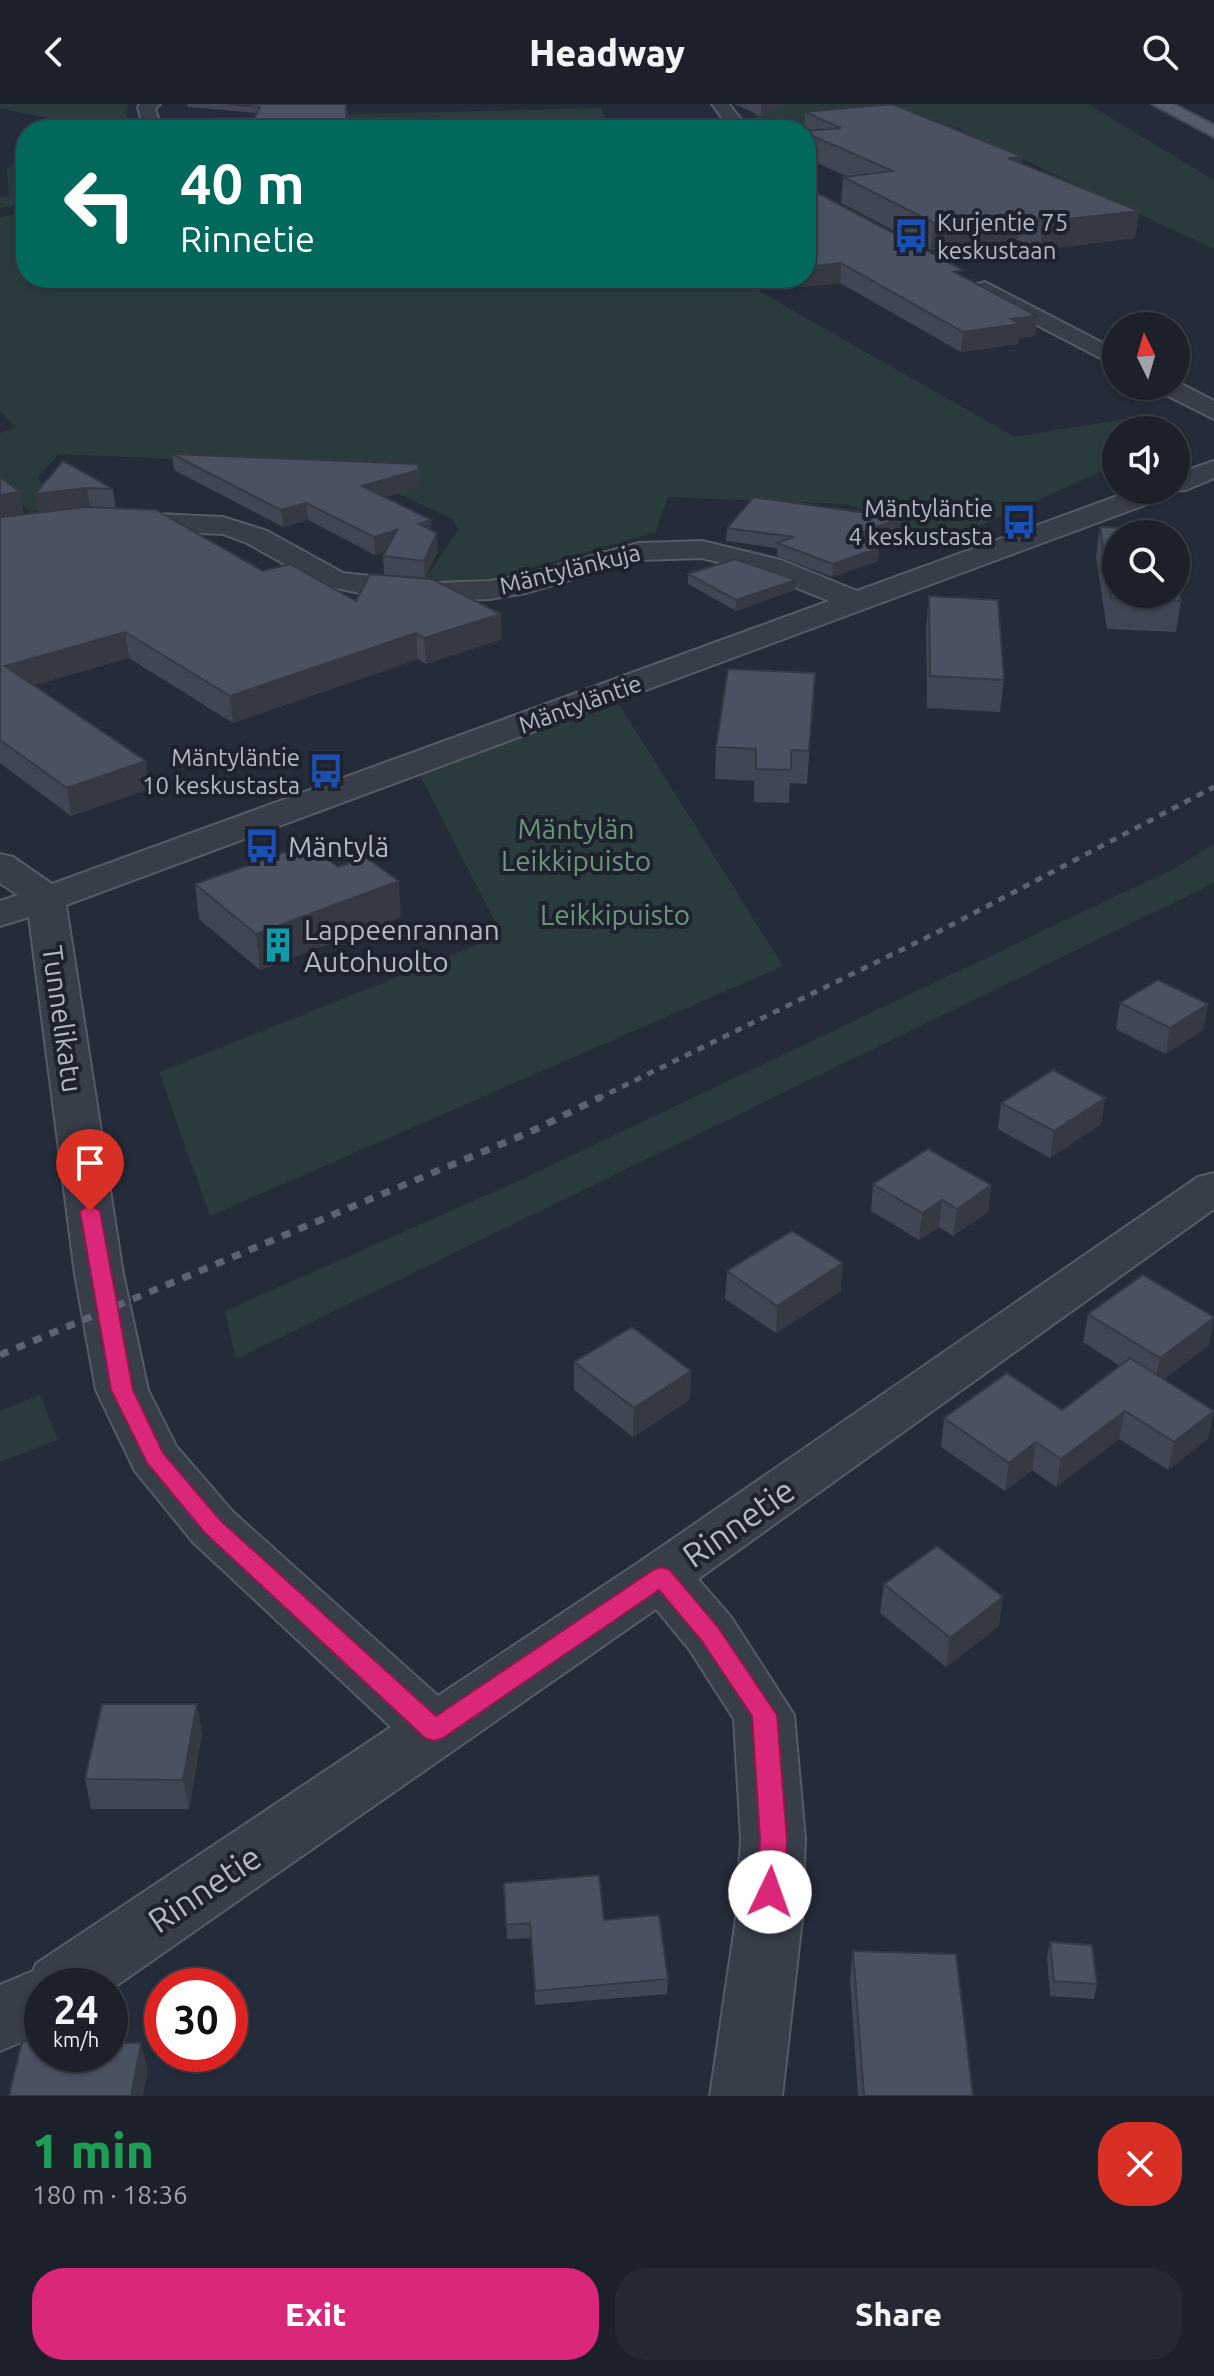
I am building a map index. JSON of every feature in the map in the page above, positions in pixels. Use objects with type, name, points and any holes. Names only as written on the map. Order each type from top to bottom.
[{"type":"main road","points":[[1160,104],[1214,132]]},
{"type":"street","points":[[149,120],[146,107],[152,104]]},
{"type":"street","points":[[720,104],[732,120]]},
{"type":"street","points":[[969,280],[1102,351]]},
{"type":"street","points":[[1190,398],[1214,411]]},
{"type":"street","points":[[1190,478],[1214,469]]},
{"type":"street","name":"Mäntyläntie","points":[[23,906],[1121,504]]},
{"type":"street","name":"Mäntylänkuja","points":[[0,530],[46,521],[90,518],[210,525],[246,531],[329,578],[379,588],[435,591],[497,589],[638,551],[678,548],[727,552],[766,563],[857,602]]},
{"type":"street","points":[[0,865],[23,906]]},
{"type":"street","name":"Tunnelikatu","points":[[23,906],[122,1390],[154,1457],[213,1527],[434,1730]]},
{"type":"street","name":"Rinnetie","points":[[86,1968],[661,1576],[1214,1187]]},
{"type":"street","points":[[661,1576],[710,1633],[764,1715],[773,1839],[769,1919],[746,2096]]},
{"type":"street","points":[[0,2019],[24,2008]]},
{"type":"green space","points":[[0,104],[128,104],[126,120],[56,120],[0,108]]},
{"type":"green space","points":[[746,104],[1088,104],[1214,180],[1214,249],[948,124],[816,127],[816,120],[759,120]]},
{"type":"green space","points":[[601,108],[607,120],[163,120]]},
{"type":"green space","points":[[711,118],[713,120],[642,120]]},
{"type":"green space","points":[[16,162],[16,205],[0,208],[0,198],[9,196],[7,169]]},
{"type":"green space","points":[[16,214],[16,288],[754,288],[1015,437],[1102,423],[1102,471],[945,542],[847,504],[668,497],[656,532],[486,581],[424,580],[458,530],[454,520],[340,466],[59,454],[38,476],[49,507],[32,512],[0,492],[0,433],[16,428],[0,411],[0,217]]},
{"type":"green space","name":"Leikkipuisto","points":[[619,704],[783,966],[210,1216],[159,1072],[502,935],[419,774]]},
{"type":"green space","points":[[1214,844],[1214,882],[1204,888],[236,1359],[225,1311],[520,1180],[1177,867]]},
{"type":"green space","points":[[40,1395],[58,1440],[0,1462],[0,1411]]},
{"type":"building","points":[[227,104],[346,104],[347,120],[253,120],[260,107]]},
{"type":"building","points":[[892,104],[1023,157],[1008,158],[1139,211],[1043,222],[1021,213],[934,223],[843,177],[893,171],[816,137],[816,130],[841,128],[805,112]]},
{"type":"building","points":[[816,192],[963,270],[954,272],[1037,316],[1011,319],[1020,324],[963,332],[841,263],[816,266]]},
{"type":"building","points":[[172,454],[418,464],[419,470],[362,486],[431,520],[419,524],[437,533],[424,561],[383,556],[397,530],[374,537],[306,503],[281,510]]},
{"type":"building","points":[[63,461],[113,489],[87,488],[35,494]]},
{"type":"building","points":[[0,477],[20,492],[0,495]]},
{"type":"building","points":[[754,497],[901,518],[849,537],[879,548],[833,564],[777,543],[794,537],[727,528]]},
{"type":"building","points":[[87,507],[156,510],[263,571],[290,564],[356,601],[370,574],[432,579],[501,614],[424,638],[416,633],[230,696],[125,632],[5,666],[146,761],[67,788],[0,740],[0,517]]},
{"type":"building","points":[[735,559],[796,580],[736,600],[688,574]]},
{"type":"building","points":[[929,596],[998,600],[1004,680],[930,676]]},
{"type":"building","points":[[728,669],[815,673],[809,751],[791,750],[791,770],[756,769],[756,749],[716,747]]},
{"type":"building","points":[[308,844],[338,867],[365,857],[399,881],[256,934],[195,884]]},
{"type":"building","points":[[1158,980],[1208,1004],[1170,1028],[1120,1003]]},
{"type":"building","points":[[1053,1070],[1105,1098],[1054,1131],[1001,1103]]},
{"type":"building","points":[[928,1149],[991,1185],[957,1209],[942,1200],[922,1213],[873,1184]]},
{"type":"building","points":[[792,1231],[843,1263],[777,1306],[727,1271]]},
{"type":"building","points":[[1143,1275],[1214,1317],[1160,1358],[1088,1314]]},
{"type":"building","points":[[632,1327],[691,1371],[634,1408],[574,1362]]},
{"type":"building","points":[[1130,1358],[1214,1411],[1174,1442],[1125,1411],[1061,1459],[1036,1442],[1009,1463],[944,1418],[1007,1373],[1062,1410]]},
{"type":"building","points":[[937,1546],[1003,1597],[950,1638],[884,1584]]},
{"type":"building","points":[[102,1704],[197,1704],[183,1780],[85,1779]]},
{"type":"building","points":[[599,1875],[604,1920],[659,1915],[668,1979],[535,1991],[530,1923],[506,1925],[504,1883]]},
{"type":"building","points":[[1050,1942],[1092,1945],[1097,1984],[1054,1981]]},
{"type":"building","points":[[853,1951],[956,1954],[973,2096],[864,2096]]},
{"type":"building","points":[[22,2041],[24,2072],[128,2072],[128,2043],[141,2043],[131,2096],[9,2096]]},
{"type":"railway","points":[[597,1099],[938,932],[1214,787]]},
{"type":"railway","points":[[0,1355],[532,1131],[601,1097]]},
{"type":"place","name":"Kurjentie 75 keskustaan","points":[[911,236]]},
{"type":"place","name":"Mäntyläntie 4 keskustasta","points":[[1019,522]]},
{"type":"place","name":"Mäntyläntie 10 keskustasta","points":[[326,771]]},
{"type":"place","name":"Mäntylä","points":[[262,846]]},
{"type":"place","name":"Lappeenrannan Autohuolto","points":[[278,945]]},
{"type":"route","points":[[90,1211],[122,1390],[154,1457],[213,1527],[434,1730],[661,1576],[710,1633],[764,1715],[773,1839],[770,1892]]},
{"type":"park label","name":"Mäntylän Leikkipuisto","points":[[576,844]]}]
